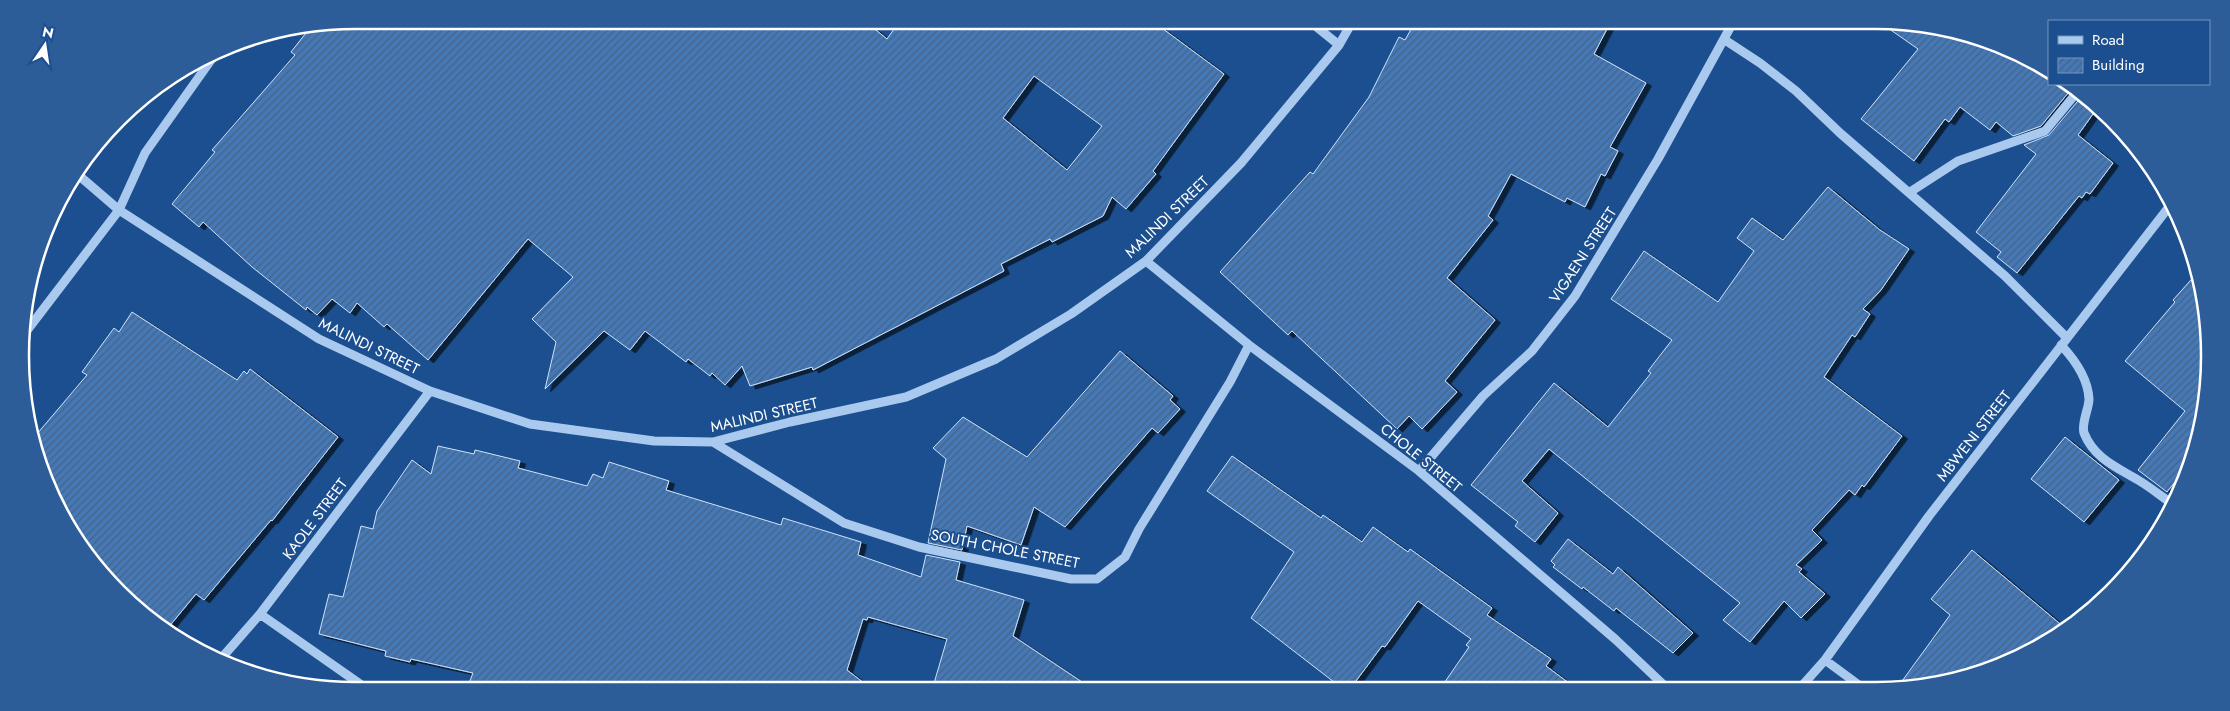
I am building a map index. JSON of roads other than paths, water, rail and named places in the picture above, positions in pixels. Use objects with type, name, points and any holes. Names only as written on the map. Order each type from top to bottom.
[{"type":"street","points":[[1318,29],[1338,45]]},
{"type":"street","name":"MALINDI STREET","points":[[81,178],[119,210],[319,339],[430,391],[530,424],[654,441],[713,442],[790,422],[906,397],[996,359],[1070,314],[1146,261],[1241,163],[1338,45],[1348,29]]},
{"type":"street","name":"VIGAENI STREET","points":[[1419,471],[1483,396],[1532,351],[1576,296],[1640,191],[1730,29]]},
{"type":"street","points":[[1725,40],[1760,63],[1796,91],[1840,133],[2006,276],[2067,338]]},
{"type":"street","points":[[30,326],[119,210],[145,153],[209,63]]},
{"type":"street","points":[[1910,192],[1958,161],[2044,131],[2073,96]]},
{"type":"street","name":"MBWENI STREET","points":[[1805,682],[1825,660],[1929,516],[2167,209]]},
{"type":"street","name":"CHOLE STREET","points":[[1146,261],[1249,345],[1419,471],[1608,633],[1661,682]]},
{"type":"street","name":"SOUTH CHOLE STREET","points":[[713,442],[844,523],[919,546],[1071,579],[1097,579],[1124,557],[1230,382],[1249,345]]},
{"type":"street","points":[[2062,345],[2082,373],[2089,399],[2083,430],[2092,448],[2106,462],[2140,481],[2168,501]]},
{"type":"street","name":"KAOLE STREET","points":[[225,655],[260,614],[430,391]]},
{"type":"street","points":[[260,614],[357,682]]},
{"type":"street","points":[[1825,660],[1855,682]]}]
